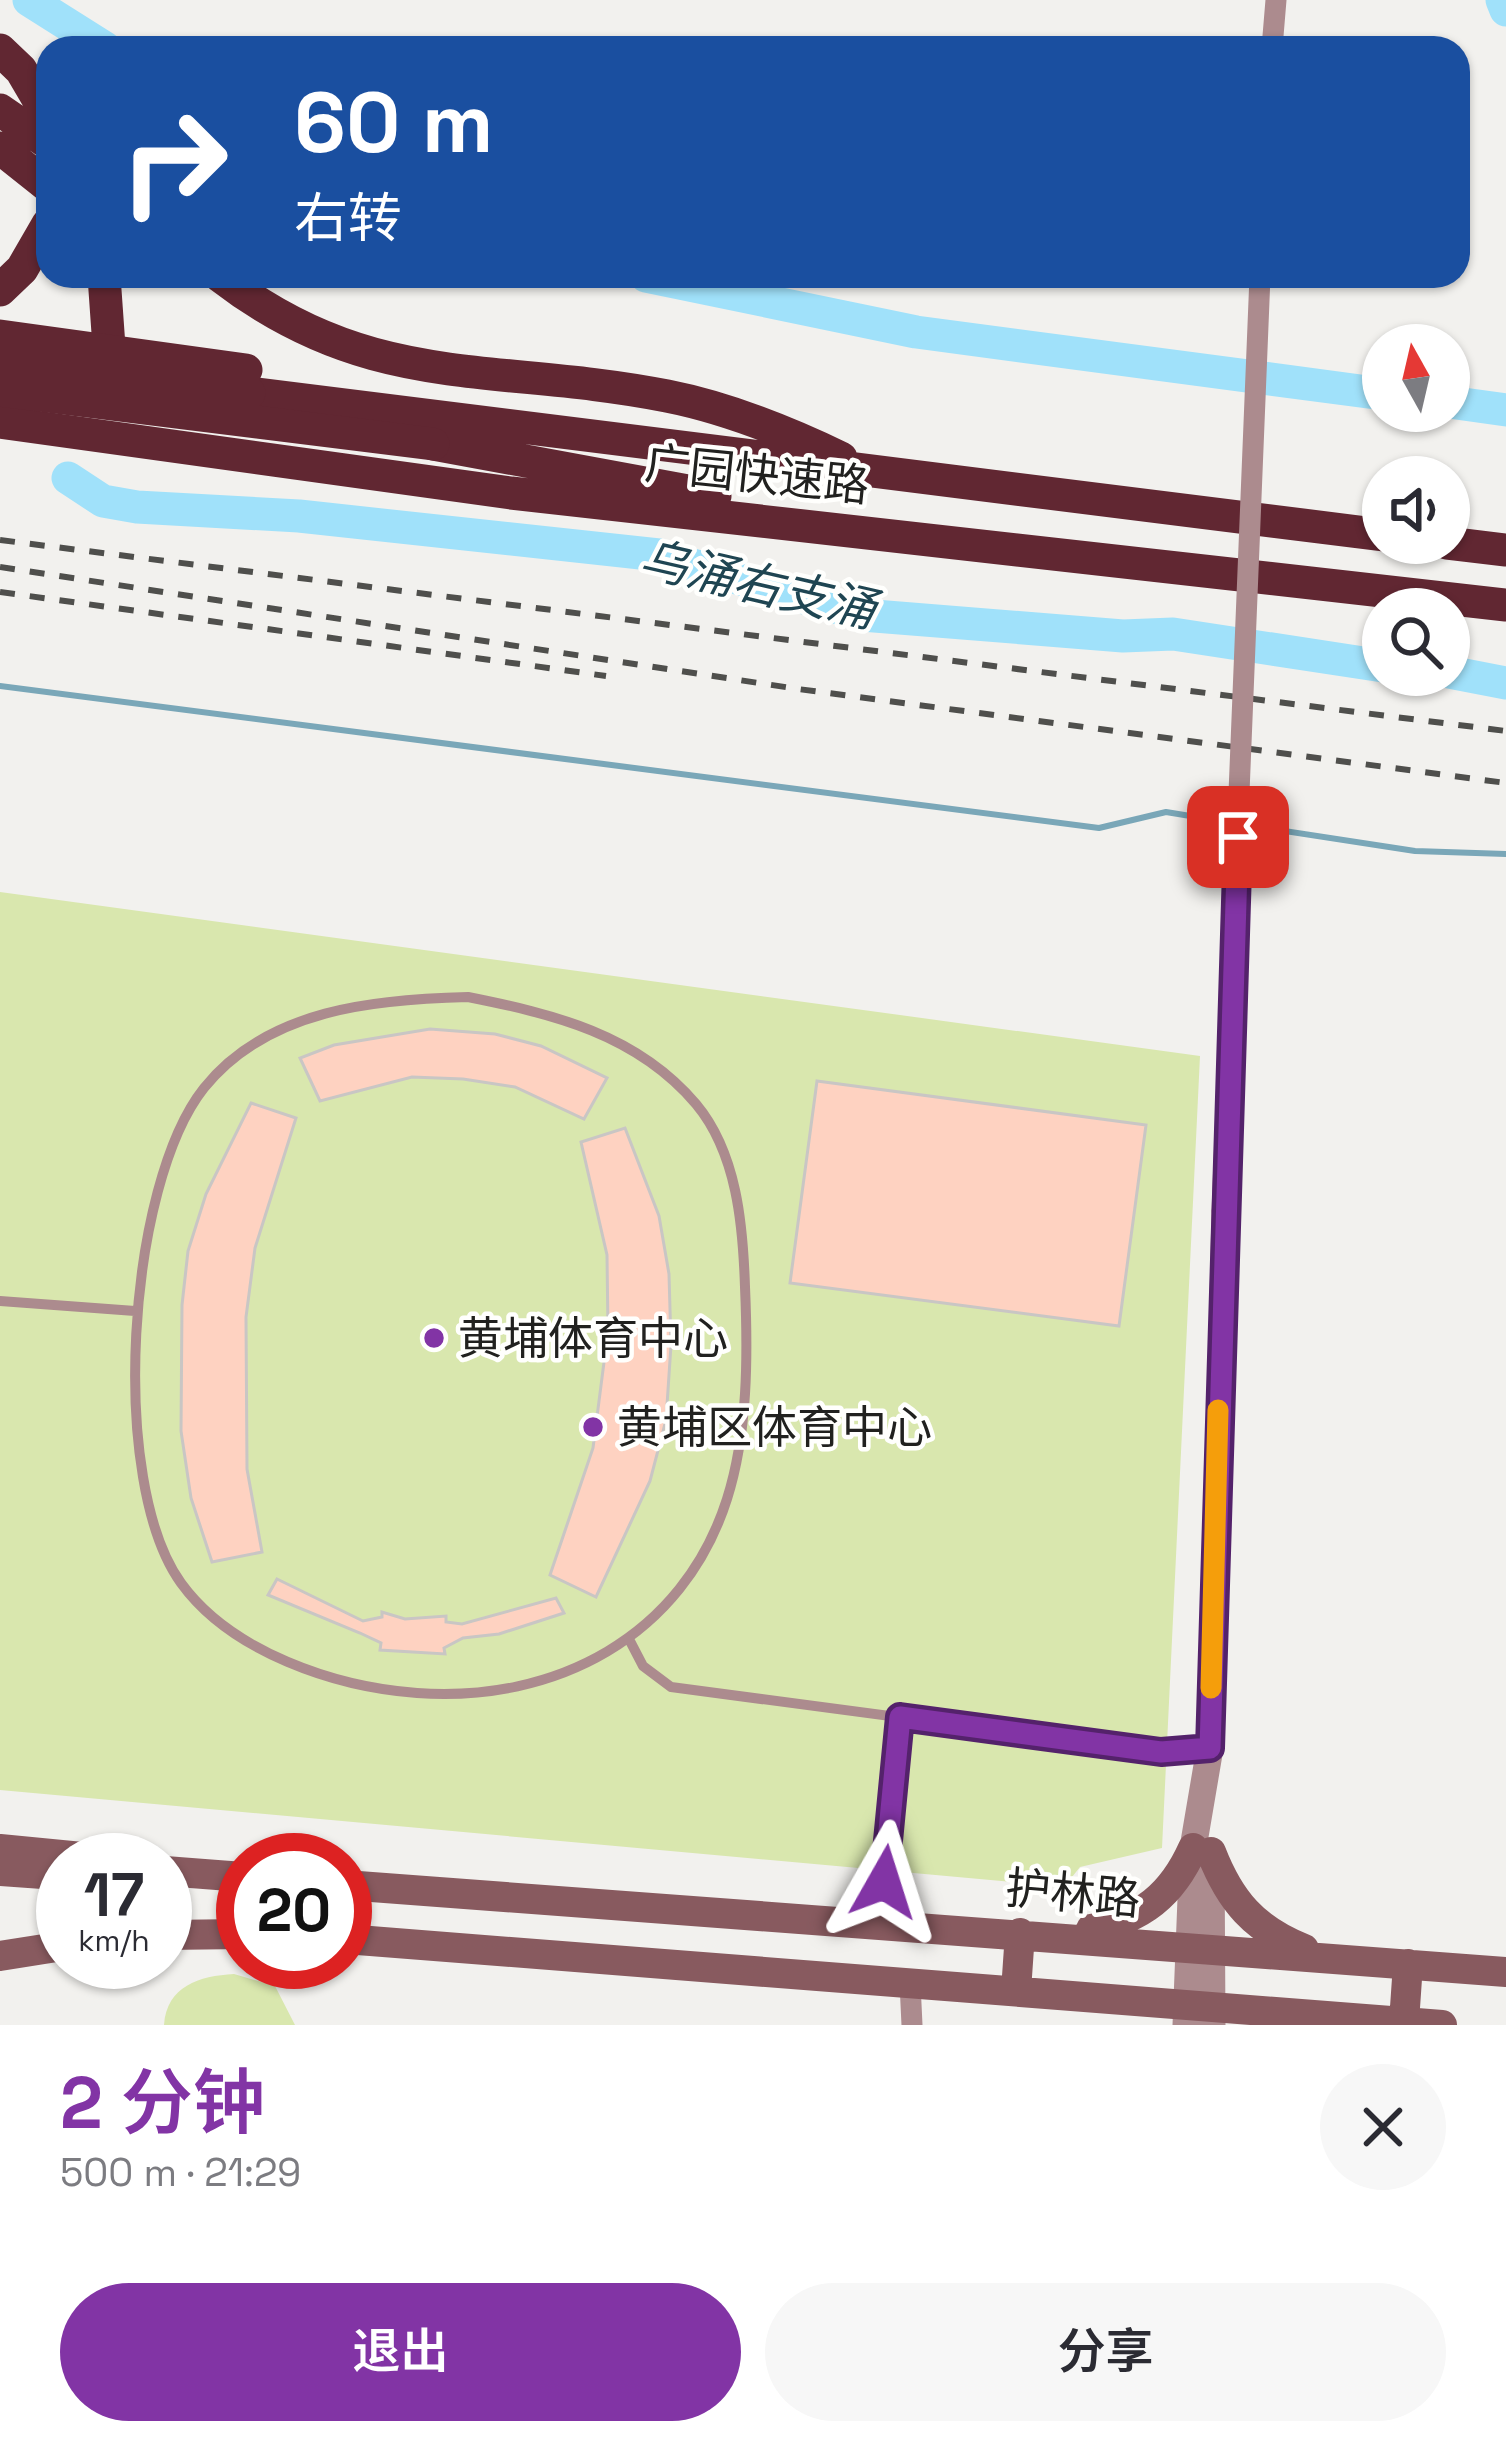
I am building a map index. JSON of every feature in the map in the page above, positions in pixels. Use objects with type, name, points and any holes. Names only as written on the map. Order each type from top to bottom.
[{"type":"highway","points":[[0,50],[21,70],[36,96]]},
{"type":"highway","points":[[0,110],[36,135]]},
{"type":"highway","points":[[0,148],[36,176]]},
{"type":"highway","points":[[0,290],[22,269],[36,245]]},
{"type":"highway","points":[[10,417],[77,396],[101,368],[110,316],[106,288]]},
{"type":"highway","points":[[238,288],[288,322],[376,358],[666,396],[780,429],[864,470]]},
{"type":"highway","points":[[0,336],[248,381]]},
{"type":"highway","name":"广园快速路","points":[[0,361],[248,381],[354,407],[1362,532]]},
{"type":"highway","points":[[0,390],[433,444],[903,534]]},
{"type":"highway","name":"广园快速路","points":[[10,417],[511,494],[1506,604]]},
{"type":"highway","points":[[1470,546],[1506,550]]},
{"type":"main road","points":[[0,1849],[36,1853]]},
{"type":"main road","points":[[1053,1936],[1122,1923],[1144,1912],[1170,1890],[1202,1850],[1226,1891],[1257,1924],[1326,1958]]},
{"type":"main road","points":[[0,1870],[36,1873]]},
{"type":"main road","name":"护林路","points":[[372,1887],[1506,1972]]},
{"type":"main road","points":[[1016,1991],[1021,1934]]},
{"type":"main road","points":[[372,1941],[1083,1995],[1199,2015],[1442,2025]]},
{"type":"main road","points":[[0,1956],[36,1950]]},
{"type":"main road","points":[[1404,2022],[1408,1964]]},
{"type":"main road","points":[[1083,1995],[1120,2025]]},
{"type":"street","points":[[1273,36],[1276,0]]},
{"type":"street","points":[[1199,2015],[1222,1211],[1260,288]]},
{"type":"street","points":[[910,1983],[912,2025]]},
{"type":"lane","points":[[468,998],[553,1014],[622,1042],[696,1104],[730,1162],[744,1257],[748,1360],[727,1500],[685,1582],[630,1641],[584,1666],[515,1690],[418,1693],[342,1681],[218,1624],[178,1580],[151,1506],[135,1409],[135,1311],[151,1216],[175,1140],[205,1087],[244,1054],[304,1018],[378,999],[468,998]]},
{"type":"lane","points":[[0,1301],[135,1311]]},
{"type":"lane","points":[[630,1641],[643,1666],[671,1687],[1161,1752],[1210,1748]]},
{"type":"lane","points":[[880,1923],[900,1717]]},
{"type":"green space","name":"黄埔区体育中心","points":[[0,892],[1200,1056],[1162,1848],[1080,1867],[1072,1877],[1045,1885],[0,1790]]},
{"type":"green space","points":[[216,1976],[216,1989],[277,1989],[295,2025],[164,2025],[178,1992]]},
{"type":"building","points":[[430,1029],[495,1034],[541,1046],[607,1078],[584,1119],[515,1087],[463,1079],[412,1077],[320,1101],[300,1058],[334,1045]]},
{"type":"building","points":[[817,1081],[1146,1125],[1119,1326],[790,1283]]},
{"type":"building","points":[[251,1103],[296,1118],[255,1248],[246,1317],[247,1469],[262,1552],[212,1562],[191,1498],[181,1431],[182,1305],[188,1251],[206,1194]]},
{"type":"building","points":[[625,1128],[659,1216],[669,1274],[671,1345],[666,1420],[650,1481],[596,1597],[550,1575],[593,1448],[608,1331],[607,1255],[581,1142]]},
{"type":"building","points":[[277,1579],[363,1621],[382,1617],[382,1612],[405,1619],[446,1616],[446,1622],[462,1624],[556,1598],[564,1613],[499,1634],[463,1638],[444,1648],[445,1654],[380,1650],[381,1643],[268,1595]]},
{"type":"waterway","name":"乌涌右支涌","points":[[29,0],[86,36]]},
{"type":"waterway","points":[[1502,0],[1506,10]]},
{"type":"waterway","name":"乌涌右支涌","points":[[704,288],[916,332],[1362,391]]},
{"type":"waterway","name":"乌涌右支涌","points":[[1470,405],[1506,410]]},
{"type":"waterway","name":"乌涌右支涌","points":[[68,478],[103,501],[137,507],[299,516],[659,555],[862,615],[1123,636],[1173,634],[1362,663]]},
{"type":"waterway","name":"乌涌右支涌","points":[[1470,676],[1506,683]]},
{"type":"waterway","points":[[0,686],[1099,828],[1166,812],[1233,823]]},
{"type":"waterway","points":[[1246,825],[1415,851],[1506,854]]},
{"type":"railway","points":[[0,540],[1506,731]]},
{"type":"railway","points":[[0,567],[798,689],[1506,783]]},
{"type":"railway","points":[[0,592],[606,676]]},
{"type":"slow traffic","points":[[1211,1688],[1218,1410]]},
{"type":"place","name":"黄埔体育中心","points":[[434,1338]]},
{"type":"place","name":"黄埔区体育中心","points":[[593,1427]]},
{"type":"route","points":[[884,1882],[900,1717],[1161,1752],[1210,1748],[1222,1211],[1238,837]]}]
